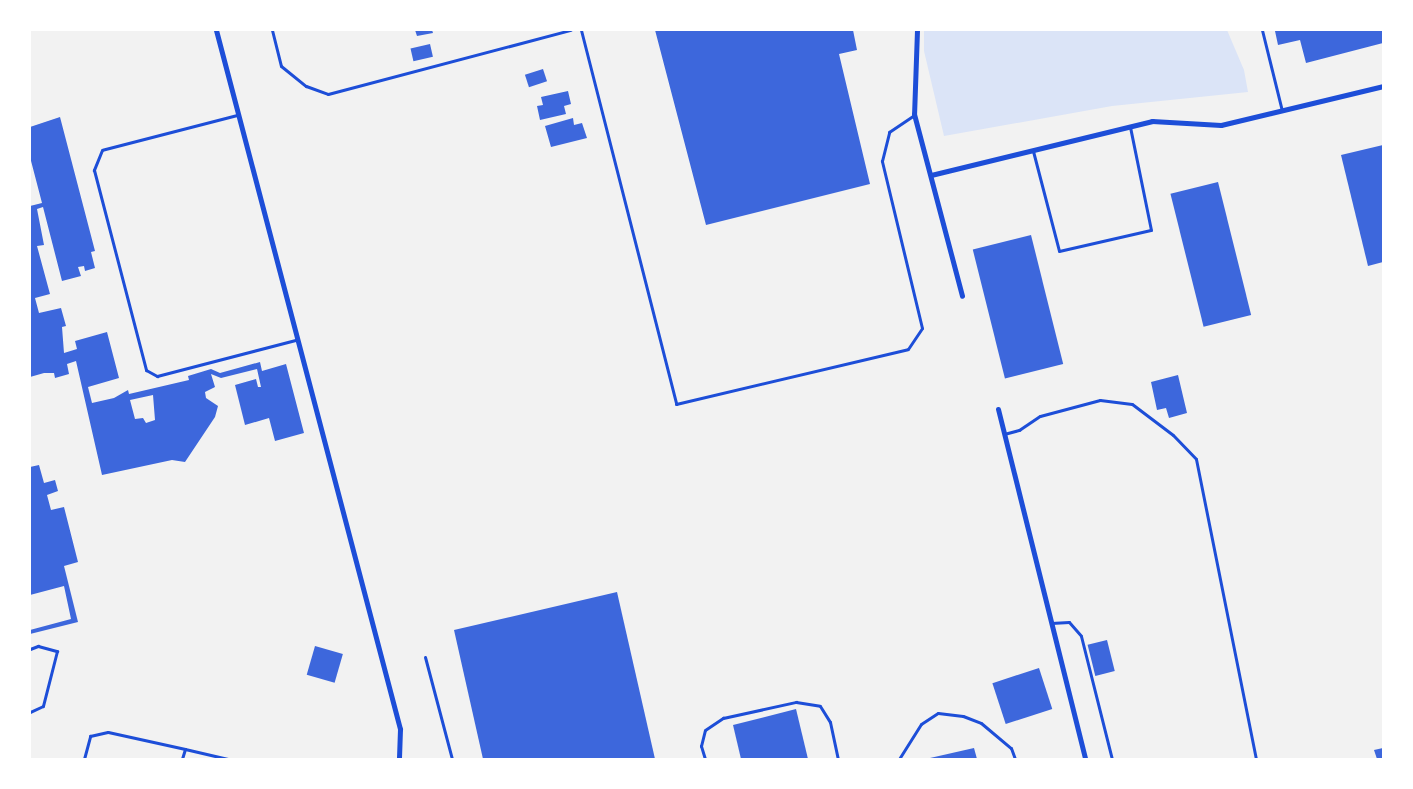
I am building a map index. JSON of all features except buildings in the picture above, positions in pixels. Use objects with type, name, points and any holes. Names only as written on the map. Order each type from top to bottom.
[{"type":"street","points":[[216,30],[295,340],[400,729],[399,759]]},
{"type":"street","points":[[917,30],[914,114],[962,296]]},
{"type":"street","points":[[930,175],[1152,121],[1221,125],[1282,112],[1383,86]]},
{"type":"street","points":[[998,409],[1085,759]]},
{"type":"lane","points":[[272,30],[280,66],[306,86],[328,94],[571,30]]},
{"type":"lane","points":[[581,30],[676,404],[908,349],[922,328],[882,161],[889,132],[914,114]]},
{"type":"lane","points":[[1262,30],[1282,112]]},
{"type":"lane","points":[[237,115],[102,150],[94,170],[146,370],[156,376],[295,340]]},
{"type":"lane","points":[[1033,151],[1059,251],[1151,230],[1130,126]]},
{"type":"lane","points":[[1004,435],[1028,426],[1040,416],[1100,400],[1132,404],[1174,435],[1196,459],[1256,759]]},
{"type":"lane","points":[[1051,623],[1062,621],[1076,627],[1088,661],[1112,759]]},
{"type":"lane","points":[[30,648],[38,646],[57,651],[43,706],[30,712]]},
{"type":"lane","points":[[424,657],[452,759]]},
{"type":"lane","points":[[705,759],[701,746],[706,730],[723,718],[796,702],[820,706],[830,722],[838,759]]},
{"type":"lane","points":[[899,759],[921,724],[938,713],[963,716],[981,723],[1011,748],[1015,759]]},
{"type":"lane","points":[[84,759],[90,736],[108,732],[228,759]]},
{"type":"lane","points":[[182,759],[185,749]]},
{"type":"shaded area","points":[[924,30],[1227,30],[1244,70],[1248,92],[1112,106],[944,136],[924,51]]}]
